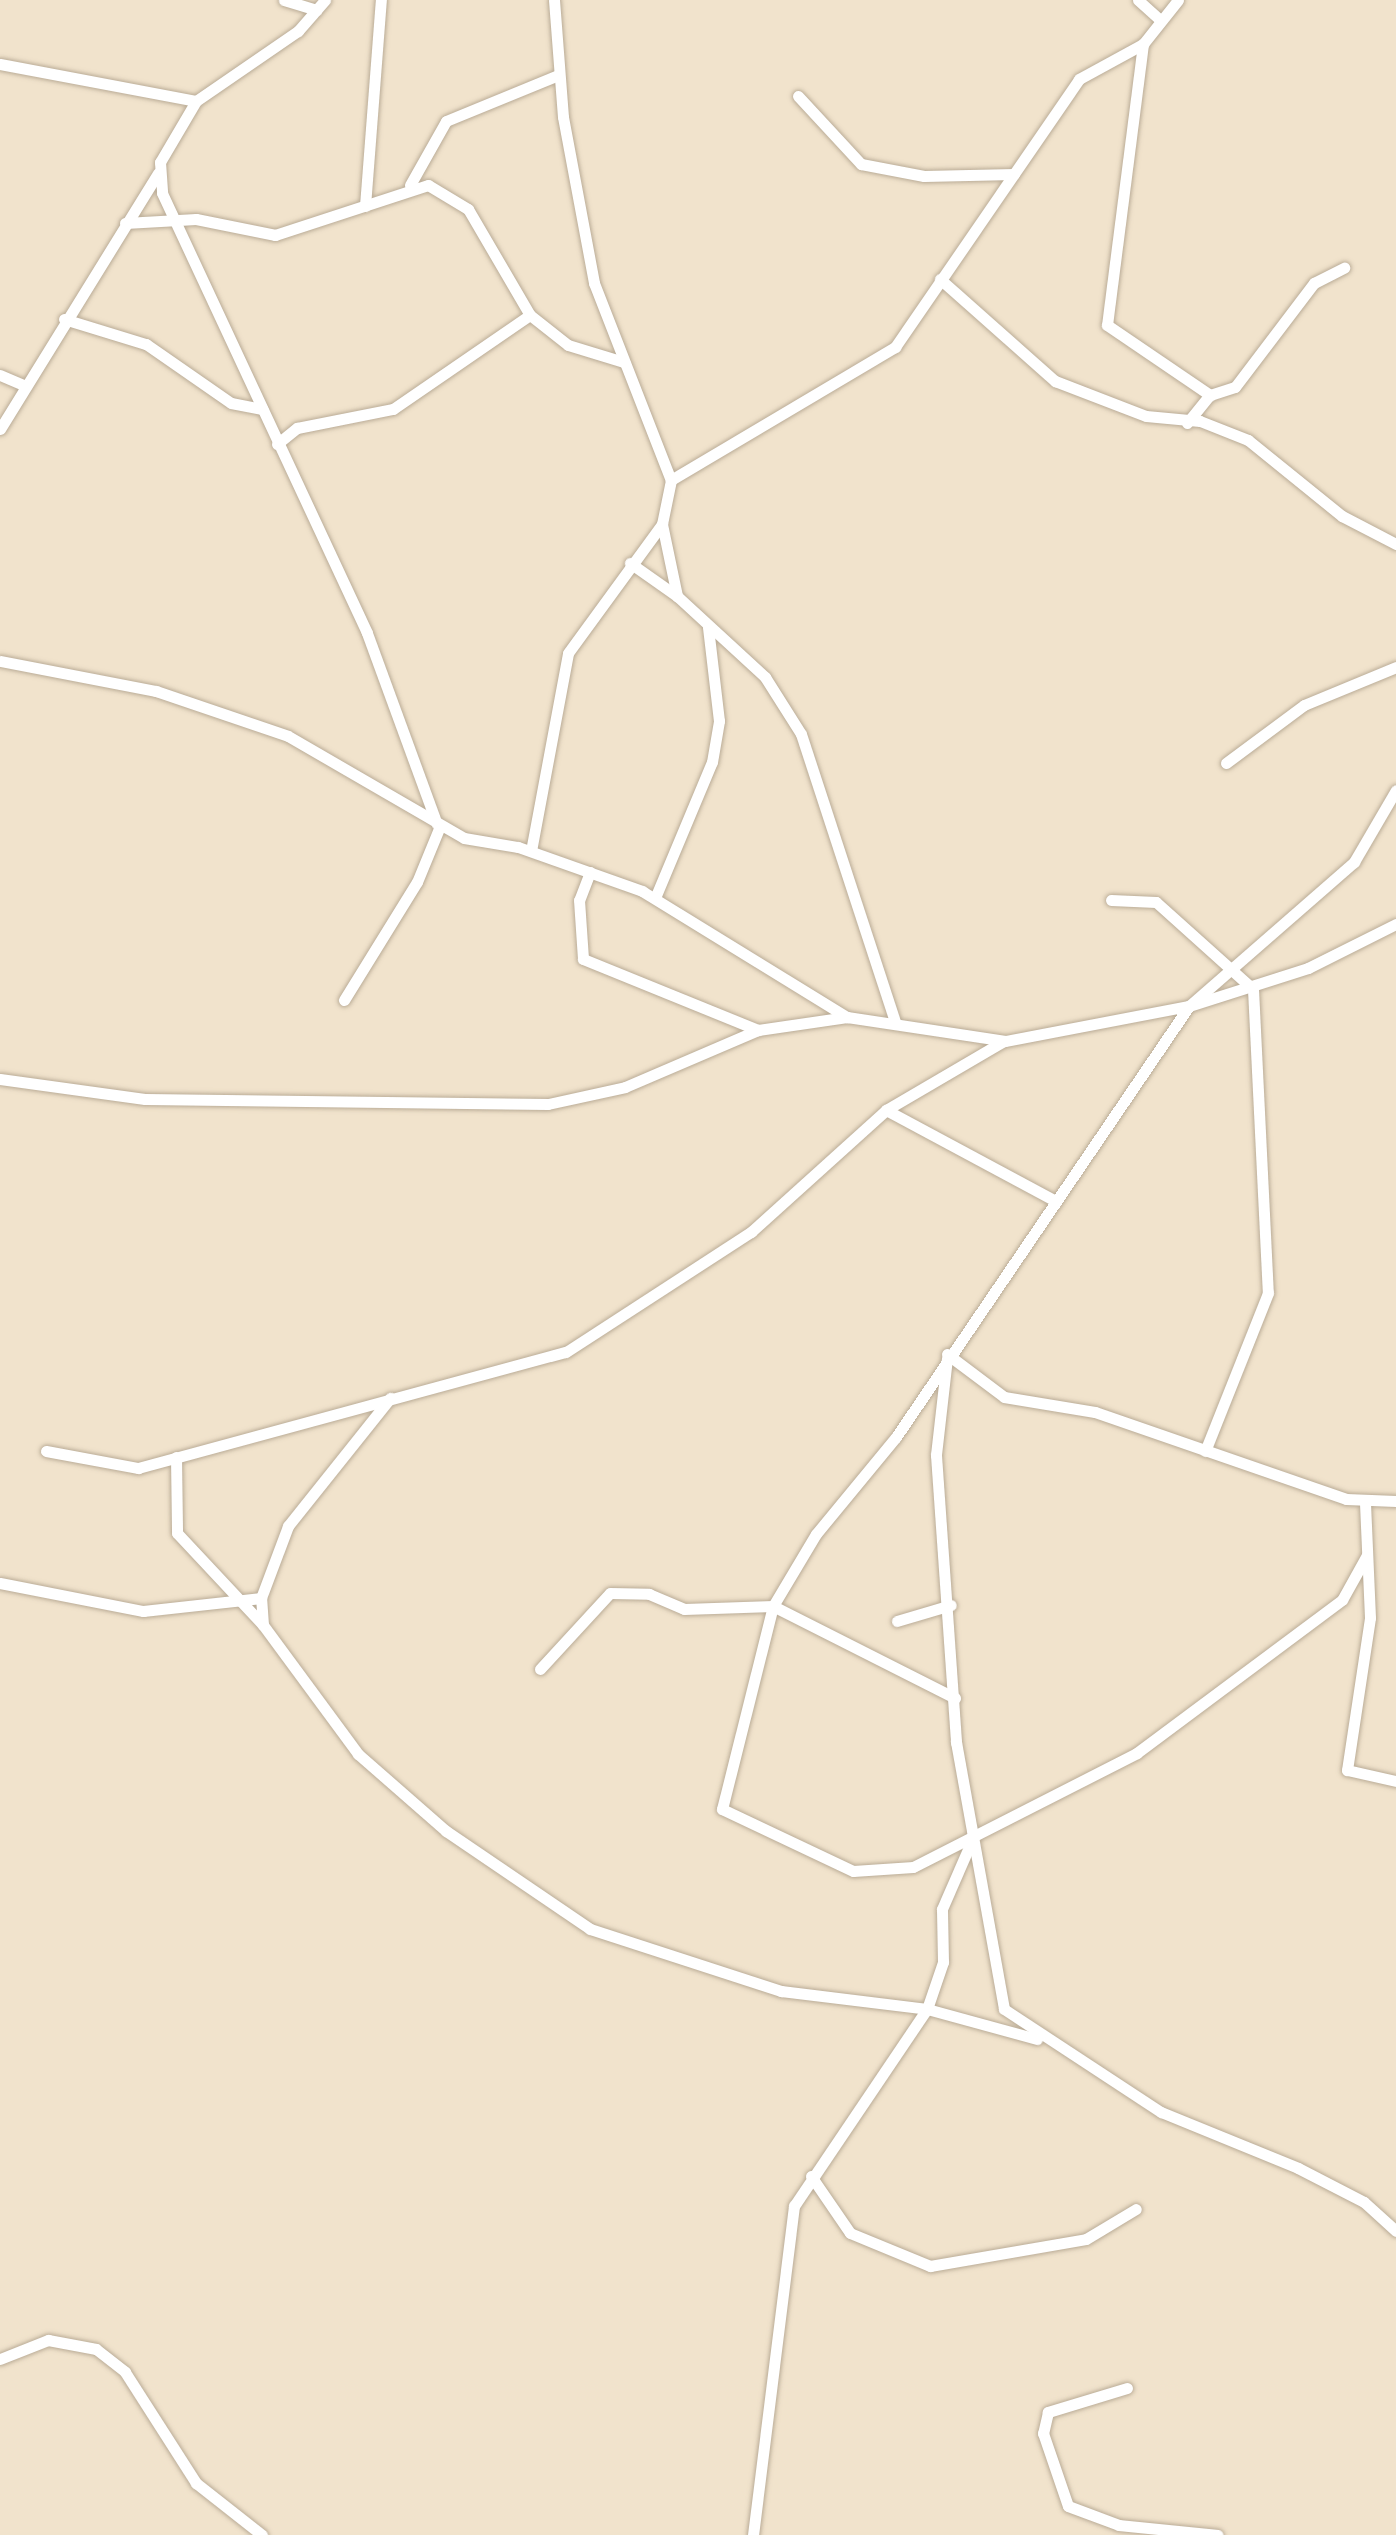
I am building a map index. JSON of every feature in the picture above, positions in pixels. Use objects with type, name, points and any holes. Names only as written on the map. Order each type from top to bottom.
[{"type":"street","points":[[284,0],[321,5]]},
{"type":"street","points":[[365,206],[381,0]]},
{"type":"street","points":[[554,0],[558,75],[594,284],[672,480],[662,524],[677,596]]},
{"type":"street","points":[[1138,0],[1159,20]]},
{"type":"street","points":[[1178,0],[1142,44],[1107,325],[1210,395]]},
{"type":"street","points":[[0,429],[158,172],[196,101],[321,5]]},
{"type":"street","points":[[672,480],[701,455],[878,363],[1090,66],[1142,44]]},
{"type":"street","points":[[0,64],[196,101]]},
{"type":"street","points":[[125,223],[173,220],[275,235],[365,206],[410,185],[446,121],[558,75]]},
{"type":"street","points":[[798,96],[861,164],[924,176],[1014,174]]},
{"type":"street","points":[[158,172],[173,220],[380,664],[438,825],[344,1000]]},
{"type":"street","points":[[410,185],[461,201],[530,315],[568,345],[624,362]]},
{"type":"street","points":[[1186,424],[1210,395],[1235,387],[1310,288],[1344,268]]},
{"type":"street","points":[[940,279],[1055,381],[1248,440],[1342,516],[1396,544]]},
{"type":"street","points":[[277,444],[298,428],[393,410],[530,315]]},
{"type":"street","points":[[64,320],[146,344],[230,403],[262,409]]},
{"type":"street","points":[[0,375],[26,386]]},
{"type":"street","points":[[531,851],[568,653],[662,524]]},
{"type":"street","points":[[630,563],[677,596],[790,712],[895,1022]]},
{"type":"street","points":[[655,898],[715,749],[708,627]]},
{"type":"street","points":[[0,661],[255,723],[438,825],[531,851],[655,898],[847,1017]]},
{"type":"street","points":[[1226,762],[1304,705],[1396,667]]},
{"type":"street","points":[[1367,1556],[1342,1600],[1138,1753],[913,1867],[866,1872],[731,1821],[722,1793],[772,1606],[1189,1006],[1354,862],[1396,790]]},
{"type":"street","points":[[590,872],[579,900],[583,958],[758,1030]]},
{"type":"street","points":[[1111,900],[1149,898],[1253,989]]},
{"type":"street","points":[[46,1451],[125,1468],[566,1352],[751,1232],[886,1110],[1004,1041],[1189,1006],[1253,989],[1396,924]]},
{"type":"street","points":[[1205,1450],[1268,1293],[1253,989]]},
{"type":"street","points":[[0,1079],[145,1099],[548,1104],[625,1086],[758,1030],[847,1017],[1004,1041]]},
{"type":"street","points":[[886,1110],[1056,1201]]},
{"type":"street","points":[[948,1354],[1004,1397],[1082,1408],[1365,1504],[1396,1501]]},
{"type":"street","points":[[948,1354],[936,1455],[951,1605],[955,1698],[995,1988],[1004,2009],[1186,2126],[1364,2202],[1396,2231]]},
{"type":"street","points":[[263,1625],[261,1598],[288,1526],[390,1398]]},
{"type":"street","points":[[176,1457],[178,1532],[263,1625],[381,1776],[590,1929],[781,1991],[927,2009],[1051,2042]]},
{"type":"street","points":[[1365,1504],[1370,1618],[1346,1770],[1396,1781]]},
{"type":"street","points":[[0,1583],[143,1611],[243,1604],[261,1598]]},
{"type":"street","points":[[540,1670],[610,1593],[650,1594],[684,1609],[772,1606],[955,1698]]},
{"type":"street","points":[[897,1621],[951,1605]]},
{"type":"street","points":[[753,2535],[794,2206],[927,2009],[942,1962],[942,1909],[972,1840]]},
{"type":"street","points":[[811,2176],[850,2234],[930,2266],[1086,2239],[1136,2209]]},
{"type":"street","points":[[0,2359],[48,2340],[96,2350],[125,2372],[196,2483],[262,2535]]},
{"type":"street","points":[[1127,2388],[1048,2412],[1043,2432],[1068,2506],[1119,2525],[1217,2535]]}]
